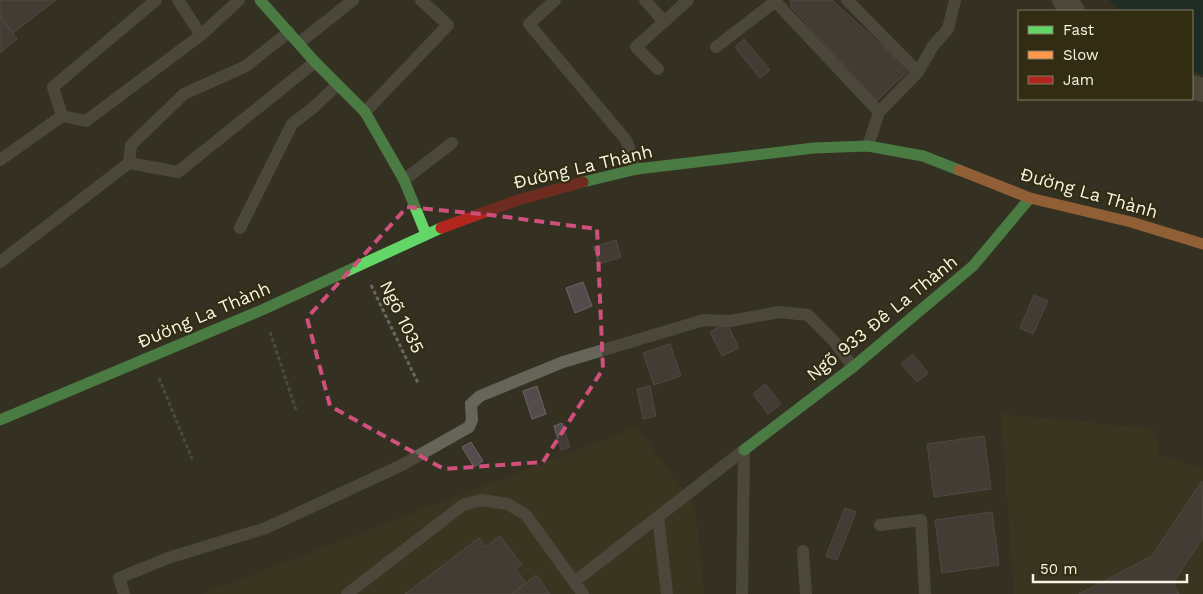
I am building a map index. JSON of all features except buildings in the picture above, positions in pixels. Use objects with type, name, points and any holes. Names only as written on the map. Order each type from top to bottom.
[{"type":"main road","points":[[260,0],[315,62],[365,112],[404,180],[426,234]]},
{"type":"main road","name":"Đường La Thành","points":[[0,420],[262,310],[426,234],[515,201],[637,169],[814,148],[868,146],[923,156],[1030,198],[1131,222],[1203,244]]},
{"type":"main road","name":"Ngõ 933 Đê La Thành","points":[[744,450],[853,367],[973,266],[1030,198]]},
{"type":"street","points":[[1064,0],[1072,10]]},
{"type":"lane","points":[[62,116],[53,87],[156,0]]},
{"type":"lane","points":[[178,0],[201,35]]},
{"type":"lane","points":[[0,160],[62,116],[86,121],[201,35],[239,0]]},
{"type":"lane","points":[[299,43],[353,0]]},
{"type":"lane","points":[[365,112],[448,26],[421,0]]},
{"type":"lane","points":[[555,0],[529,24],[626,140],[637,169]]},
{"type":"lane","points":[[645,0],[664,22]]},
{"type":"lane","points":[[658,69],[636,47],[688,0]]},
{"type":"lane","points":[[847,0],[918,72]]},
{"type":"lane","points":[[868,146],[878,112],[918,72],[933,46],[948,29],[955,0]]},
{"type":"lane","points":[[716,47],[776,1],[878,112]]},
{"type":"lane","points":[[0,262],[129,162],[131,145],[184,94],[246,66],[289,32]]},
{"type":"lane","points":[[129,162],[178,172],[315,62]]},
{"type":"lane","points":[[240,228],[292,124],[314,107],[337,84]]},
{"type":"lane","points":[[404,180],[452,143]]},
{"type":"lane","points":[[124,594],[119,578],[168,558],[266,528],[400,466],[469,427],[472,420],[471,404],[480,396],[563,362],[704,320],[730,321],[779,312],[808,315],[833,340],[853,367]]},
{"type":"lane","points":[[574,582],[744,450]]},
{"type":"lane","points":[[742,594],[744,450]]},
{"type":"lane","points":[[347,594],[463,505],[481,500],[508,504],[526,515],[583,594]]},
{"type":"lane","points":[[658,516],[667,594]]},
{"type":"lane","points":[[880,526],[921,520],[925,594]]},
{"type":"lane","points":[[802,551],[806,594]]},
{"type":"path","name":"Ngõ 1035","points":[[361,264],[418,383]]},
{"type":"path","points":[[262,310],[296,410]]},
{"type":"path","points":[[151,356],[192,459]]},
{"type":"highlighted area","points":[[407,207],[491,215],[597,229],[603,369],[543,462],[444,469],[330,406],[307,318]]},
{"type":"shaded area","points":[[1001,414],[1155,429],[1159,455],[1203,468],[1203,594],[1014,594]]},
{"type":"shaded area","points":[[637,427],[695,507],[704,594],[202,594]]},
{"type":"water","points":[[1109,0],[1203,0],[1203,75],[1193,71],[1193,10],[1120,10]]},
{"type":"traffic: fast","points":[[260,0],[315,62],[365,112],[404,180],[426,234]]},
{"type":"traffic: fast","points":[[583,182],[637,169],[814,148],[868,146],[923,156],[959,170]]},
{"type":"traffic: fast","points":[[744,450],[853,367],[973,266],[1030,198]]},
{"type":"traffic: fast","points":[[0,420],[262,310],[441,228]]},
{"type":"traffic: slow","points":[[959,170],[1030,198],[1131,222],[1203,244]]},
{"type":"traffic: jam","points":[[441,228],[515,201],[583,182]]}]
